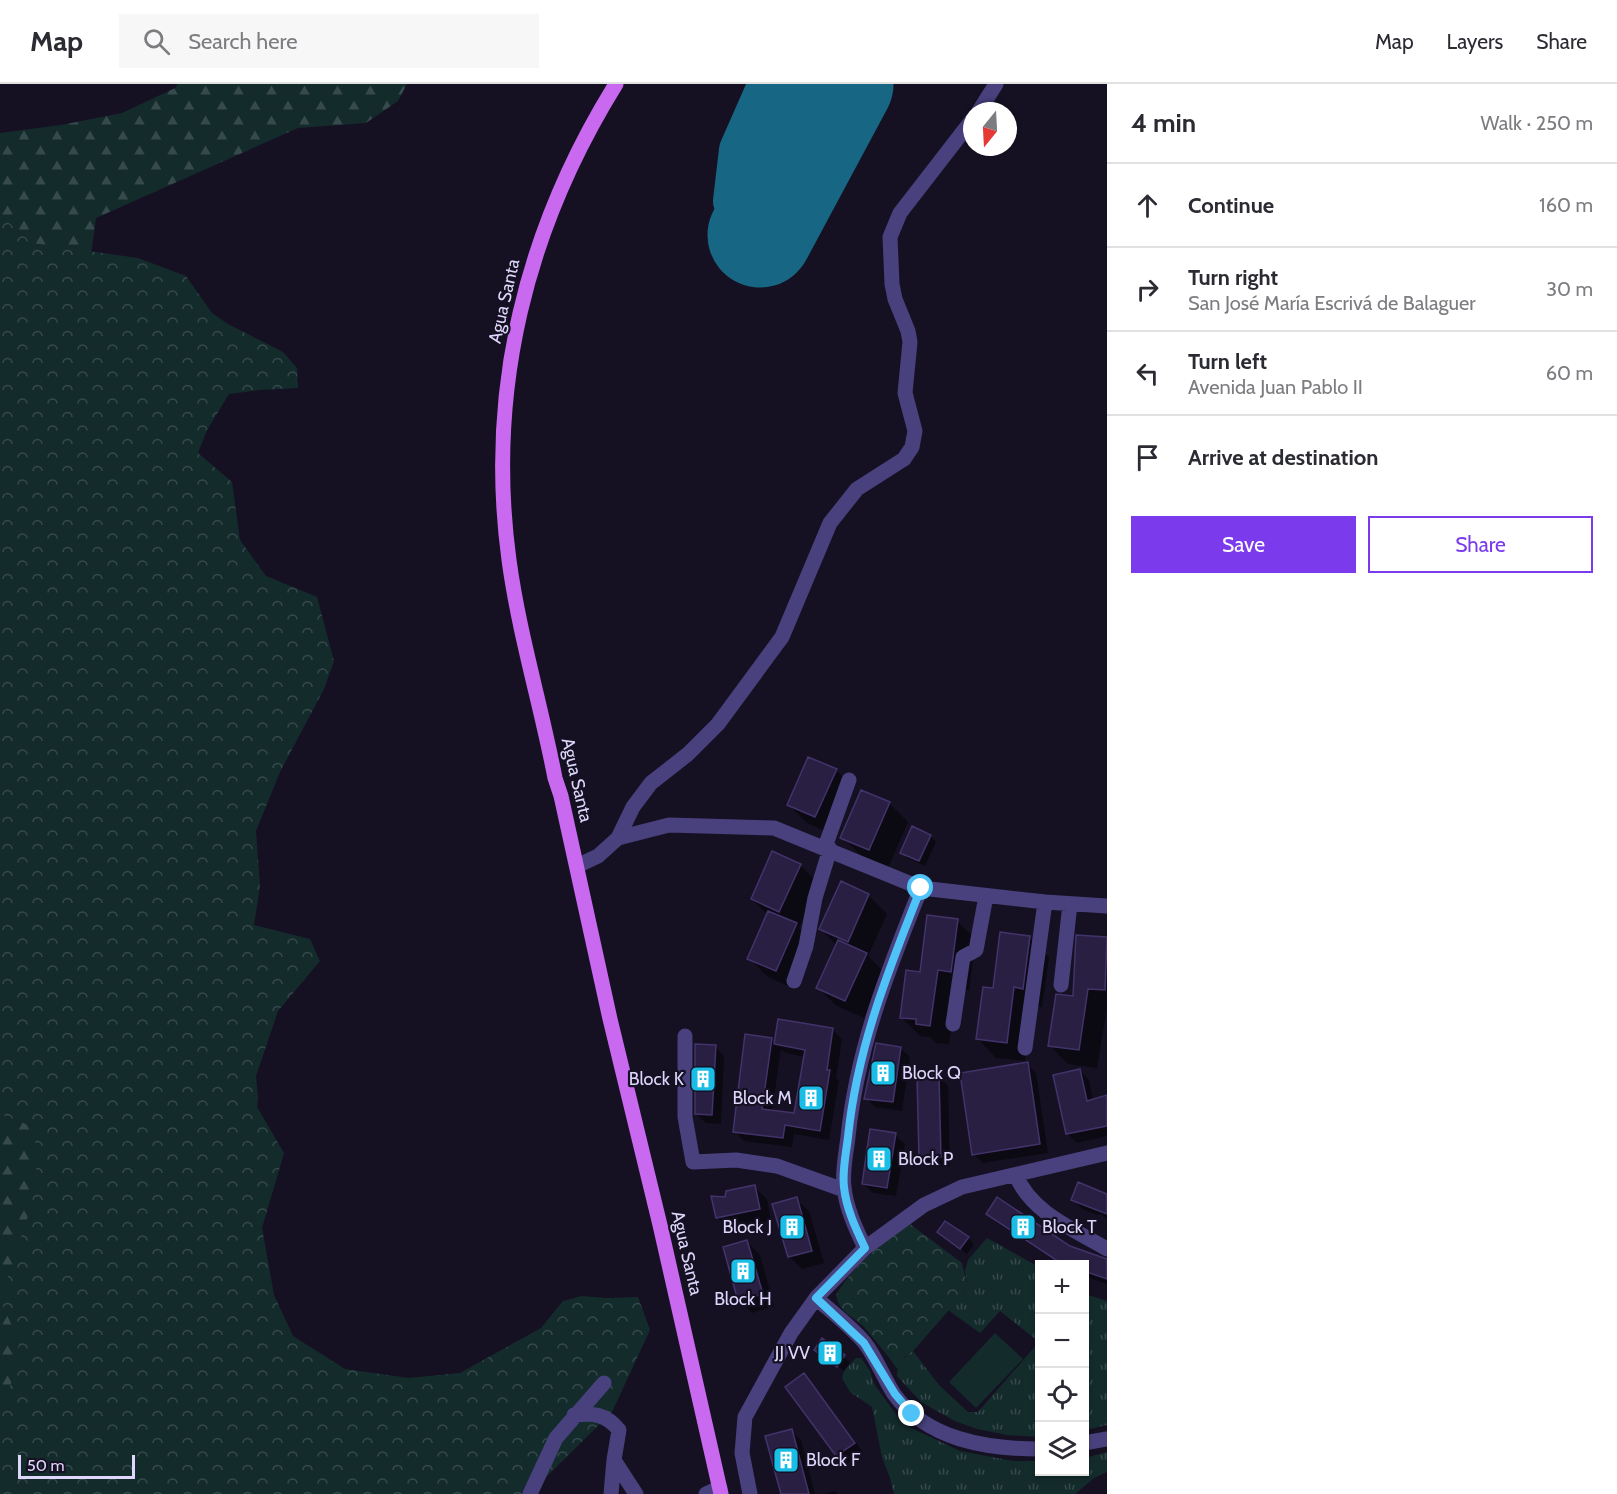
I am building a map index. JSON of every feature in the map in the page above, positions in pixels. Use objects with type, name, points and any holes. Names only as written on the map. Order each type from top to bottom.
[{"type":"main road","name":"Agua Santa","points":[[616,84],[579,148],[562,183],[536,253],[518,322],[507,392],[504,428],[504,506],[510,562],[529,660],[610,1019],[660,1225],[716,1492]]},
{"type":"street","points":[[985,102],[996,84]]},
{"type":"street","points":[[577,866],[598,856],[618,838],[633,807],[651,783],[688,754],[718,724],[782,637],[830,523],[857,489],[904,459],[912,447],[915,431],[906,393],[910,342],[892,284],[890,237],[900,213],[963,132]]},
{"type":"street","points":[[794,981],[806,946],[827,848],[849,780]]},
{"type":"street","points":[[618,838],[669,825],[774,828],[921,888],[1045,902],[1107,906]]},
{"type":"street","points":[[865,1248],[850,1213],[844,1190],[844,1166],[850,1118],[863,1048],[879,995],[921,888]]},
{"type":"street","points":[[953,1024],[963,957],[976,950],[986,896]]},
{"type":"street","points":[[1025,1048],[1045,902]]},
{"type":"street","points":[[1061,985],[1070,904]]},
{"type":"street","points":[[685,1036],[685,1117],[693,1162],[736,1160],[777,1166],[844,1190]]},
{"type":"street","points":[[750,1494],[742,1454],[745,1417],[792,1333],[816,1298],[865,1248],[904,1218],[945,1194],[980,1182],[1107,1153]]},
{"type":"street","points":[[1016,1175],[1020,1187],[1042,1210],[1107,1249]]},
{"type":"street","points":[[816,1298],[864,1343],[895,1394],[912,1414],[936,1430],[962,1441],[1016,1449],[1035,1449]]},
{"type":"street","points":[[530,1494],[556,1438],[604,1383]]},
{"type":"street","points":[[574,1415],[589,1414],[610,1419],[619,1430],[611,1494]]},
{"type":"street","points":[[1089,1442],[1107,1439]]},
{"type":"street","points":[[614,1460],[636,1494]]},
{"type":"green space","points":[[178,84],[407,84],[398,101],[366,123],[298,128],[96,218],[79,340],[109,773],[0,1494],[0,133],[61,125],[122,113],[175,88]]},
{"type":"green space","points":[[0,215],[32,243],[138,258],[186,276],[212,313],[228,324],[283,352],[297,368],[298,388],[229,394],[207,430],[198,453],[232,482],[240,540],[266,576],[317,597],[334,661],[324,689],[280,772],[256,831],[260,886],[254,925],[310,939],[320,961],[278,1011],[256,1076],[257,1107],[284,1153],[262,1228],[274,1295],[293,1336],[345,1369],[409,1378],[460,1373],[541,1328],[563,1301],[582,1296],[638,1297],[650,1330],[612,1412],[529,1494],[0,1494],[0,1412],[16,1370],[19,1341],[0,1300],[32,1204],[38,1154],[32,1128],[0,1114]]},
{"type":"green space","points":[[910,1224],[962,1263],[967,1284],[963,1294],[913,1351],[904,1357],[897,1369],[864,1327],[843,1310],[836,1295],[850,1275],[869,1255]]},
{"type":"green space","points":[[987,1238],[1035,1265],[1035,1339],[1000,1311],[980,1333],[948,1310],[963,1294],[967,1284],[965,1271],[968,1260]]},
{"type":"green space","points":[[1089,1295],[1107,1301],[1107,1425],[1089,1429]]},
{"type":"green space","points":[[995,1333],[1023,1359],[976,1408],[949,1382]]},
{"type":"green space","points":[[1035,1347],[1035,1437],[1007,1435],[977,1429],[955,1421],[921,1402],[897,1376],[901,1361],[913,1351],[939,1385],[968,1412],[978,1412]]},
{"type":"green space","points":[[856,1358],[861,1358],[870,1371],[874,1384],[903,1424],[960,1451],[1013,1461],[1035,1461],[1035,1476],[1089,1476],[1089,1457],[1107,1452],[1107,1472],[1094,1478],[1075,1494],[894,1494],[882,1457],[872,1407],[850,1392],[842,1378],[844,1371]]},
{"type":"building","points":[[808,757],[837,769],[815,817],[787,805]]},
{"type":"building","points":[[861,790],[890,802],[869,850],[840,838]]},
{"type":"building","points":[[912,826],[931,835],[919,861],[900,853]]},
{"type":"building","points":[[772,851],[801,864],[779,912],[751,899]]},
{"type":"building","points":[[841,881],[869,894],[848,942],[819,929]]},
{"type":"building","points":[[768,911],[797,923],[776,971],[747,959]]},
{"type":"building","points":[[927,915],[958,919],[951,972],[938,970],[930,1026],[916,1024],[916,1019],[900,1018],[906,970],[920,972]]},
{"type":"building","points":[[1000,932],[1030,936],[1023,989],[1014,987],[1007,1043],[976,1039],[983,987],[993,988]]},
{"type":"building","points":[[1076,935],[1107,937],[1105,990],[1088,989],[1079,1050],[1048,1046],[1056,994],[1073,996]]},
{"type":"building","points":[[838,940],[867,953],[845,1001],[816,988]]},
{"type":"building","points":[[778,1019],[833,1028],[827,1070],[830,1070],[820,1131],[785,1125],[783,1138],[733,1132],[745,1034],[772,1038],[762,1109],[794,1113],[805,1050],[774,1044]]},
{"type":"building","name":"Block Q","points":[[876,1043],[901,1047],[893,1102],[864,1099]]},
{"type":"building","name":"Block K","points":[[695,1044],[716,1045],[712,1115],[695,1114]]},
{"type":"building","points":[[1028,1062],[1040,1144],[972,1155],[960,1073]]},
{"type":"building","points":[[1080,1069],[1087,1101],[1107,1095],[1107,1126],[1066,1134],[1053,1075]]},
{"type":"building","points":[[939,1075],[941,1157],[919,1158],[917,1076]]},
{"type":"building","name":"Block P","points":[[870,1129],[896,1133],[887,1188],[862,1184]]},
{"type":"building","points":[[1078,1182],[1107,1194],[1107,1214],[1071,1200]]},
{"type":"building","points":[[755,1185],[760,1209],[716,1218],[711,1196],[725,1197],[726,1191]]},
{"type":"building","name":"Block J","points":[[797,1197],[812,1251],[788,1257],[772,1204]]},
{"type":"building","name":"Block T","points":[[997,1197],[1070,1246],[1107,1259],[1107,1279],[1089,1273],[1089,1260],[1056,1260],[986,1214]]},
{"type":"building","points":[[945,1221],[969,1237],[960,1249],[937,1232]]},
{"type":"building","name":"Block H","points":[[747,1240],[763,1294],[738,1301],[723,1247]]},
{"type":"building","name":"JJ VV","points":[[822,1338],[845,1355],[837,1367],[814,1350]]},
{"type":"building","points":[[804,1373],[855,1443],[836,1456],[785,1387]]},
{"type":"building","name":"Block F","points":[[792,1429],[809,1494],[781,1494],[765,1436]]},
{"type":"taxiway","points":[[760,235],[734,201],[740,150],[769,84]]},
{"type":"runway","points":[[760,235],[841,84]]},
{"type":"place","name":"Block Q","points":[[883,1073]]},
{"type":"place","name":"Block K","points":[[703,1079]]},
{"type":"place","name":"Block M","points":[[811,1098]]},
{"type":"place","name":"Block P","points":[[879,1159]]},
{"type":"place","name":"Block J","points":[[792,1227]]},
{"type":"place","name":"Block T","points":[[1023,1227]]},
{"type":"place","name":"Block H","points":[[743,1271]]},
{"type":"place","name":"JJ VV","points":[[830,1353]]},
{"type":"place","name":"Block F","points":[[786,1460]]},
{"type":"route","points":[[912,1414],[895,1394],[864,1343],[816,1298],[865,1248],[846,1202],[844,1190],[844,1166],[850,1118],[870,1021],[888,969],[921,888]]}]
